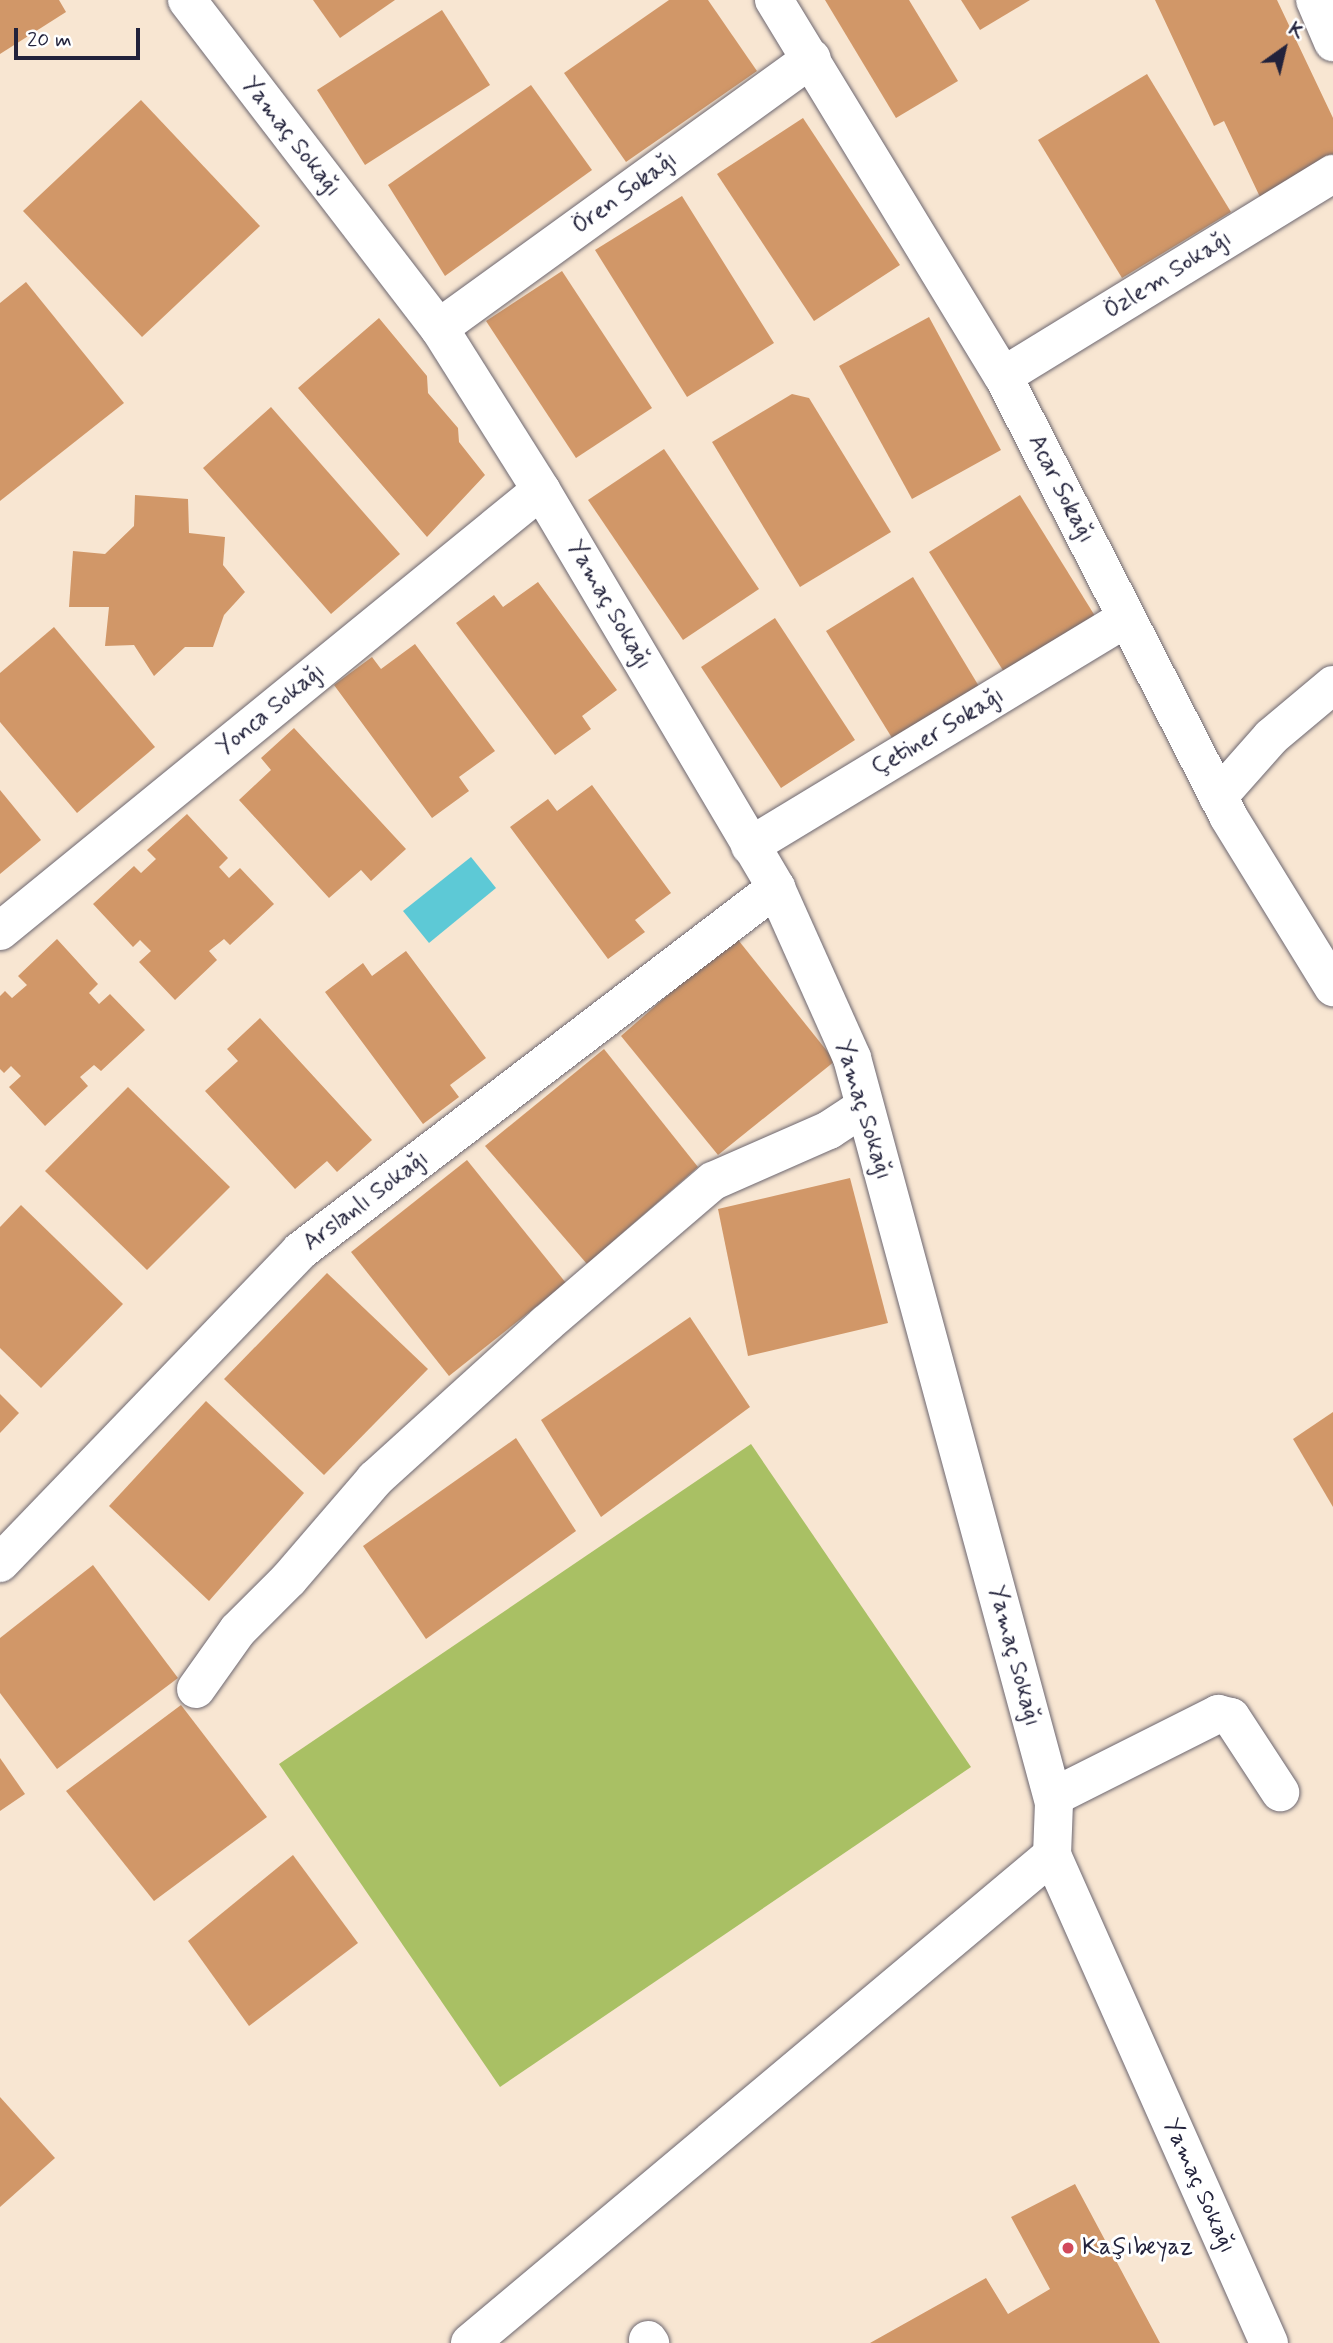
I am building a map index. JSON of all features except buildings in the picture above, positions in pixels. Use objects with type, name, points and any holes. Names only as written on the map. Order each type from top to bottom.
[{"type":"street","name":"Yamaç Sokağı","points":[[187,0],[439,328],[541,490],[776,888],[852,1058],[1053,1797],[1052,1855],[1269,2343]]},
{"type":"street","name":"Acar Sokağı","points":[[774,0],[1003,376],[1218,797],[1333,987]]},
{"type":"street","points":[[1315,0],[1333,42]]},
{"type":"street","name":"Ören Sokağı","points":[[439,328],[811,58]]},
{"type":"street","name":"Özlem Sokağı","points":[[1003,376],[1333,174]]},
{"type":"street","name":"Yonca Sokağı","points":[[0,931],[541,490]]},
{"type":"street","name":"Çetiner Sokağı","points":[[750,846],[1126,618]]},
{"type":"street","points":[[1218,797],[1271,737],[1333,685]]},
{"type":"street","name":"Arslanlı Sokağı","points":[[0,1563],[300,1251],[776,888]]},
{"type":"street","points":[[196,1689],[238,1630],[289,1579],[375,1479],[546,1324],[713,1181],[830,1130],[864,1107]]},
{"type":"street","points":[[1053,1797],[1219,1714],[1231,1717],[1280,1792]]},
{"type":"street","points":[[470,2343],[1052,1855]]},
{"type":"green space","points":[[751,1444],[971,1767],[500,2087],[279,1764]]},
{"type":"water","points":[[471,857],[496,888],[429,943],[403,911]]},
{"type":"place","name":"Kaşıbeyaz","points":[[1068,2248]]}]
